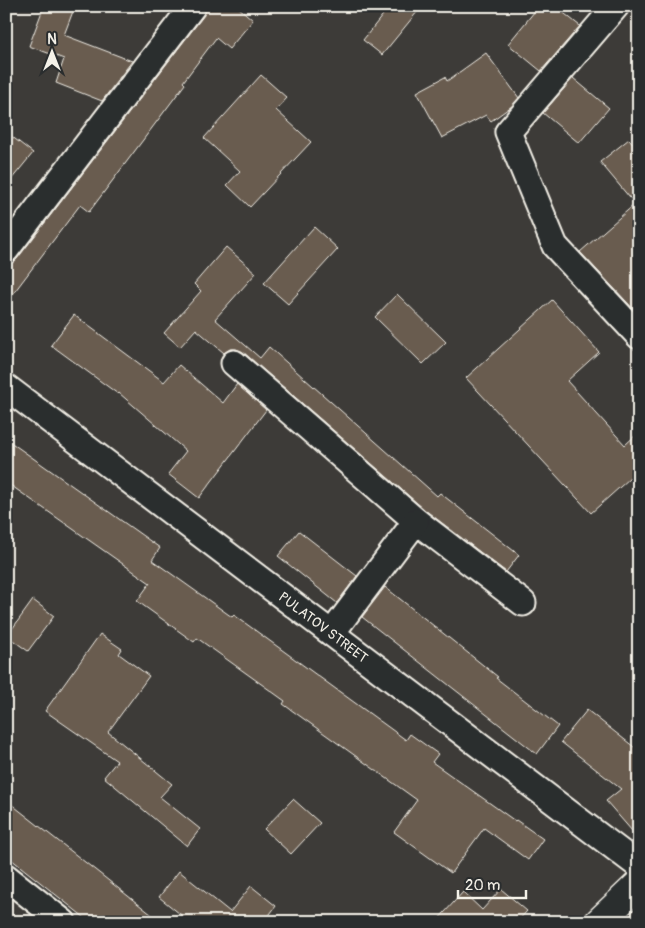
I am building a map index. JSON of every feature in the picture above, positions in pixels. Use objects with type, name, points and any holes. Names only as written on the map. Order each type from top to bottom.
[{"type":"main road","points":[[599,922],[639,884]]},
{"type":"street","points":[[6,250],[193,6]]},
{"type":"street","points":[[616,6],[508,132],[555,246],[639,336]]},
{"type":"street","points":[[234,363],[416,521],[523,603]]},
{"type":"street","name":"PULATOV STREET","points":[[6,387],[639,866]]},
{"type":"street","points":[[332,633],[416,521]]},
{"type":"street","points":[[6,877],[63,922]]},
{"type":"building","points":[[44,6],[75,6],[64,35],[132,61],[102,101],[56,83],[64,59],[29,46]]},
{"type":"building","points":[[207,6],[237,6],[253,20],[229,49],[216,38],[183,82],[185,84],[89,212],[80,205],[6,303],[6,264],[12,263],[17,259],[204,15]]},
{"type":"building","points":[[390,6],[422,6],[382,55],[363,40]]},
{"type":"building","points":[[539,6],[555,6],[580,26],[541,71],[508,44]]},
{"type":"building","points":[[486,53],[519,98],[512,106],[491,121],[486,115],[442,138],[417,92],[445,77],[447,81]]},
{"type":"building","points":[[261,75],[287,98],[276,110],[311,142],[250,207],[227,185],[240,171],[204,138]]},
{"type":"building","points":[[573,78],[609,108],[579,143],[543,113]]},
{"type":"building","points":[[6,132],[33,153],[6,186]]},
{"type":"building","points":[[629,139],[639,150],[639,315],[580,252],[635,204],[600,162]]},
{"type":"building","points":[[314,227],[338,249],[288,304],[264,283]]},
{"type":"building","points":[[226,247],[256,273],[215,319],[260,358],[269,347],[437,496],[440,493],[519,555],[506,572],[425,510],[243,352],[230,349],[224,353],[196,329],[180,347],[164,333],[201,291],[194,284]]},
{"type":"building","points":[[397,294],[446,342],[423,364],[375,317]]},
{"type":"building","points":[[552,300],[599,352],[567,381],[625,445],[639,432],[639,470],[591,513],[466,378]]},
{"type":"building","points":[[74,315],[164,382],[179,365],[223,403],[237,384],[266,410],[199,498],[168,474],[186,451],[119,393],[51,345]]},
{"type":"building","points":[[6,439],[160,548],[152,560],[232,617],[234,615],[406,740],[410,734],[438,754],[432,762],[543,839],[528,860],[484,828],[451,873],[394,832],[417,800],[283,704],[285,701],[197,638],[194,642],[137,601],[150,583],[6,482]]},
{"type":"building","points":[[299,531],[357,576],[337,603],[278,556]]},
{"type":"building","points":[[385,587],[558,726],[537,754],[362,617]]},
{"type":"building","points":[[33,600],[54,616],[28,651],[7,636]]},
{"type":"building","points":[[100,634],[122,649],[119,654],[149,676],[108,732],[172,784],[160,797],[200,829],[187,846],[104,777],[117,761],[45,711]]},
{"type":"building","points":[[587,710],[639,751],[639,839],[606,801],[621,789],[561,742]]},
{"type":"building","points":[[293,799],[320,823],[291,854],[264,829]]},
{"type":"building","points":[[6,800],[161,922],[90,922],[6,855]]},
{"type":"building","points":[[179,871],[230,912],[251,886],[276,906],[264,922],[190,922],[159,897]]},
{"type":"building","points":[[501,889],[527,911],[517,922],[436,922],[463,892],[482,910]]}]
